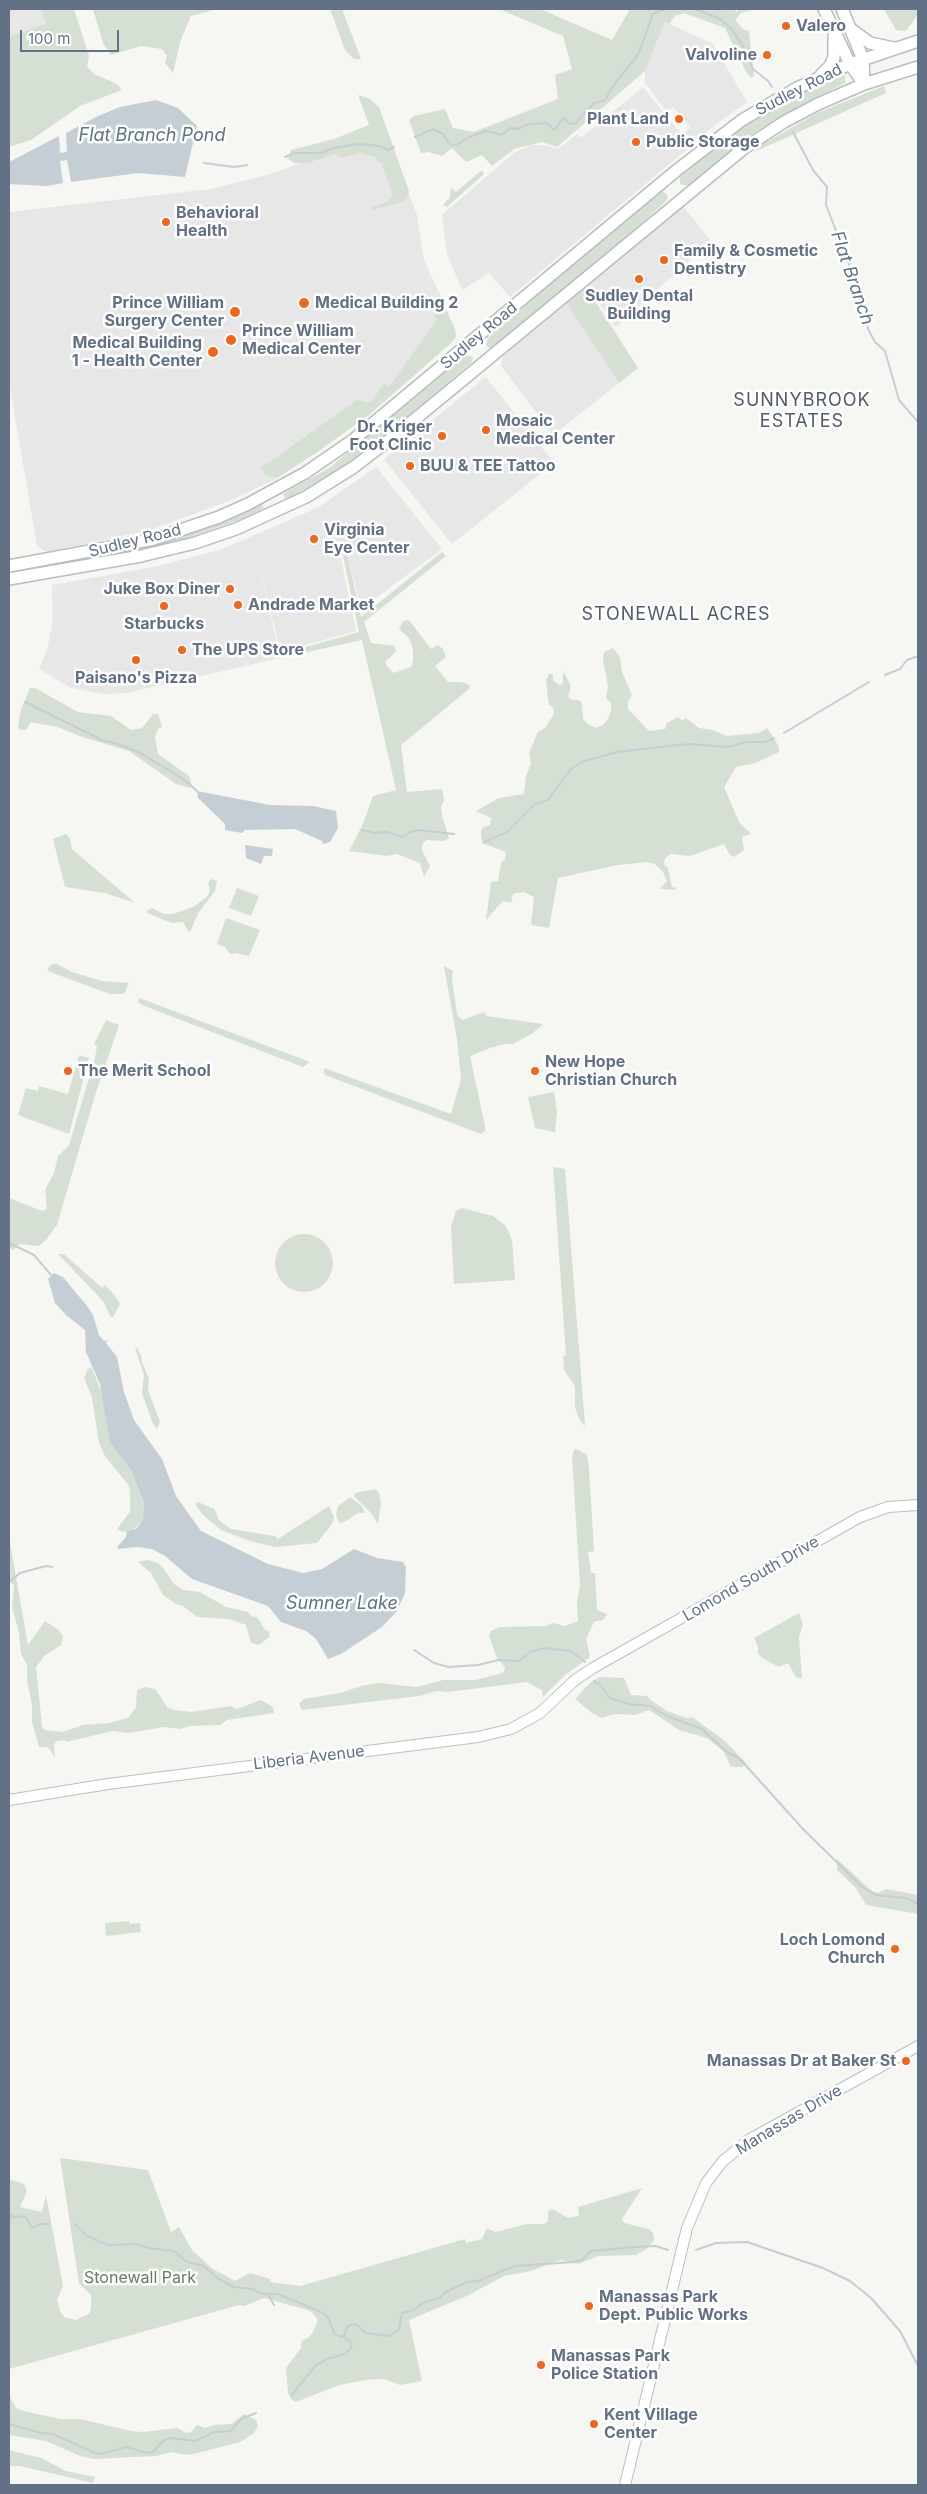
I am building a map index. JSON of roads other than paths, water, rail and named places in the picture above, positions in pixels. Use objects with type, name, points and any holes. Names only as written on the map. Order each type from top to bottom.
[{"type":"main road","points":[[824,9],[850,64],[864,84]]},
{"type":"main road","points":[[842,9],[863,59],[864,84]]},
{"type":"main road","points":[[848,23],[863,40],[895,49]]},
{"type":"main road","points":[[817,78],[832,60],[834,32]]},
{"type":"main road","name":"Sudley Road","points":[[9,566],[108,549],[163,536],[248,504],[305,473],[353,440],[719,137],[766,105],[817,78],[863,59],[918,42]]},
{"type":"main road","name":"Sudley Road","points":[[9,579],[141,556],[195,543],[236,529],[316,491],[397,434],[743,149],[796,115],[864,84],[918,67]]},
{"type":"main road","name":"Lomond South Drive","points":[[590,1670],[860,1517],[888,1507],[918,1505]]},
{"type":"main road","name":"Liberia Avenue","points":[[9,1800],[108,1784],[495,1734],[533,1718],[590,1670]]},
{"type":"main road","name":"Manassas Drive","points":[[625,2485],[687,2228],[706,2183],[724,2161],[750,2139],[918,2046]]},
{"type":"water","name":"Flat Branch Pond","points":[[156,100],[178,108],[197,126],[185,177],[138,173],[71,182],[67,160],[60,161],[63,183],[47,186],[9,184],[9,162],[59,136],[60,153],[67,152],[66,133],[120,107]]},
{"type":"water","points":[[197,791],[270,805],[313,806],[336,811],[338,828],[330,842],[323,844],[322,841],[295,829],[245,830],[242,833],[225,830],[225,824],[198,798]]},
{"type":"water","points":[[245,845],[273,849],[272,856],[264,856],[261,864],[246,858]]},
{"type":"water","name":"Sumner Lake","points":[[54,1273],[63,1277],[87,1306],[93,1315],[99,1335],[104,1341],[107,1340],[106,1343],[117,1357],[124,1392],[134,1420],[162,1459],[176,1496],[201,1531],[268,1564],[303,1573],[322,1569],[354,1549],[377,1558],[403,1562],[406,1567],[405,1593],[397,1611],[382,1627],[341,1654],[328,1659],[316,1639],[306,1631],[281,1622],[268,1606],[192,1579],[165,1556],[152,1549],[137,1547],[118,1549],[117,1547],[126,1537],[127,1531],[136,1529],[143,1519],[144,1503],[131,1470],[110,1443],[100,1384],[86,1352],[85,1330],[66,1315],[55,1303],[48,1279]]},
{"type":"waterway","points":[[415,137],[433,129],[443,134],[449,143],[454,146],[469,137],[487,131],[502,135],[510,128],[518,129],[529,124],[547,123],[554,130],[564,118],[569,123],[575,124],[594,103],[605,100],[615,83],[638,55],[653,14],[665,9]]},
{"type":"waterway","name":"Flat Branch","points":[[695,9],[720,19],[731,28],[744,48],[753,69],[768,81],[772,87]]},
{"type":"waterway","name":"Flat Branch","points":[[793,132],[813,170],[827,187],[826,205],[864,303],[868,329],[875,342],[885,351],[899,400],[918,422]]},
{"type":"waterway","points":[[285,157],[295,153],[320,153],[334,148],[358,144],[380,146],[388,150],[394,147]]},
{"type":"waterway","points":[[204,163],[234,167],[247,165]]},
{"type":"waterway","points":[[885,675],[900,669],[907,660],[918,656]]},
{"type":"waterway","points":[[784,733],[869,682]]},
{"type":"waterway","points":[[25,702],[102,740],[140,753],[185,780],[197,791]]},
{"type":"waterway","points":[[484,842],[507,832],[535,804],[548,800],[570,770],[581,762],[617,752],[691,744],[727,747],[747,742],[765,742],[774,738]]},
{"type":"waterway","points":[[362,830],[374,833],[387,832],[403,837],[410,832],[420,830],[454,834]]},
{"type":"waterway","points":[[9,1243],[34,1255],[51,1275]]},
{"type":"waterway","points":[[9,1582],[20,1573],[46,1566],[52,1567]]},
{"type":"waterway","points":[[414,1650],[434,1663],[448,1667],[478,1665],[498,1660],[519,1661],[530,1652],[544,1648],[571,1651],[585,1662]]},
{"type":"waterway","points":[[594,1681],[601,1686],[610,1698],[629,1704],[650,1706],[667,1716],[702,1729],[727,1752],[740,1759],[803,1829],[861,1886],[876,1895],[906,1898],[918,1904]]},
{"type":"waterway","points":[[9,2213],[15,2217]]},
{"type":"waterway","points":[[9,2218],[25,2216],[32,2228],[40,2224],[49,2224]]},
{"type":"waterway","points":[[75,2224],[87,2236],[108,2245],[136,2244],[149,2248],[174,2251],[187,2262],[204,2266],[217,2278],[234,2287],[251,2289],[264,2294],[278,2294],[319,2311],[328,2317],[334,2333],[341,2337],[345,2335]]},
{"type":"waterway","points":[[696,2250],[716,2243],[747,2242],[823,2268],[850,2281],[871,2298],[900,2331],[918,2366]]},
{"type":"waterway","points":[[292,2395],[315,2366],[327,2359],[345,2354],[351,2348],[352,2343],[346,2338],[345,2332],[348,2326],[352,2324],[357,2325],[366,2333],[389,2336],[399,2329],[402,2313],[414,2310],[423,2303],[439,2298],[446,2292],[467,2282],[478,2281],[514,2266],[574,2262],[582,2260],[591,2251],[656,2246],[668,2250]]},
{"type":"waterway","points":[[268,2294],[274,2305]]},
{"type":"waterway","points":[[9,2424],[41,2433],[53,2434],[95,2453],[101,2454],[126,2447],[147,2453],[153,2452],[164,2440],[171,2438],[195,2441],[215,2432],[231,2431],[241,2419],[256,2413]]},
{"type":"place","name":"Valero","points":[[786,26]]},
{"type":"place","name":"Valvoline","points":[[767,55]]},
{"type":"place","name":"Plant Land","points":[[679,119]]},
{"type":"place","name":"Public Storage","points":[[636,142]]},
{"type":"place","name":"Behavioral Health","points":[[166,222]]},
{"type":"place","name":"Family & Cosmetic Dentistry","points":[[664,260]]},
{"type":"place","name":"Sudley Dental Building","points":[[639,279]]},
{"type":"place","name":"Medical Building 2","points":[[304,303]]},
{"type":"place","name":"Prince William Surgery Center","points":[[235,312]]},
{"type":"place","name":"Prince William Medical Center","points":[[231,340]]},
{"type":"place","name":"Medical Building 1 - Health Center","points":[[213,352]]},
{"type":"place","name":"Mosaic Medical Center","points":[[486,430]]},
{"type":"place","name":"Dr. Kriger Foot Clinic","points":[[442,436]]},
{"type":"place","name":"BUU & TEE Tattoo","points":[[410,466]]},
{"type":"place","name":"Virginia Eye Center","points":[[314,539]]},
{"type":"place","name":"Juke Box Diner","points":[[230,589]]},
{"type":"place","name":"Andrade Market","points":[[238,605]]},
{"type":"place","name":"Starbucks","points":[[164,606]]},
{"type":"place","name":"The UPS Store","points":[[182,650]]},
{"type":"place","name":"Paisano's Pizza","points":[[136,660]]},
{"type":"place","name":"The Merit School","points":[[68,1071]]},
{"type":"place","name":"New Hope Christian Church","points":[[535,1071]]},
{"type":"place","name":"Loch Lomond Church","points":[[895,1949]]},
{"type":"place","name":"Manassas Dr at Baker St","points":[[906,2061]]},
{"type":"place","name":"Manassas Park Dept. Public Works","points":[[589,2306]]},
{"type":"place","name":"Manassas Park Police Station","points":[[541,2365]]},
{"type":"place","name":"Kent Village Center","points":[[594,2424]]},
{"type":"district","name":"SUNNYBROOK ESTATES","points":[[802,411]]},
{"type":"district","name":"STONEWALL ACRES","points":[[676,615]]},
{"type":"park label","name":"Stonewall Park","points":[[140,2278]]}]
